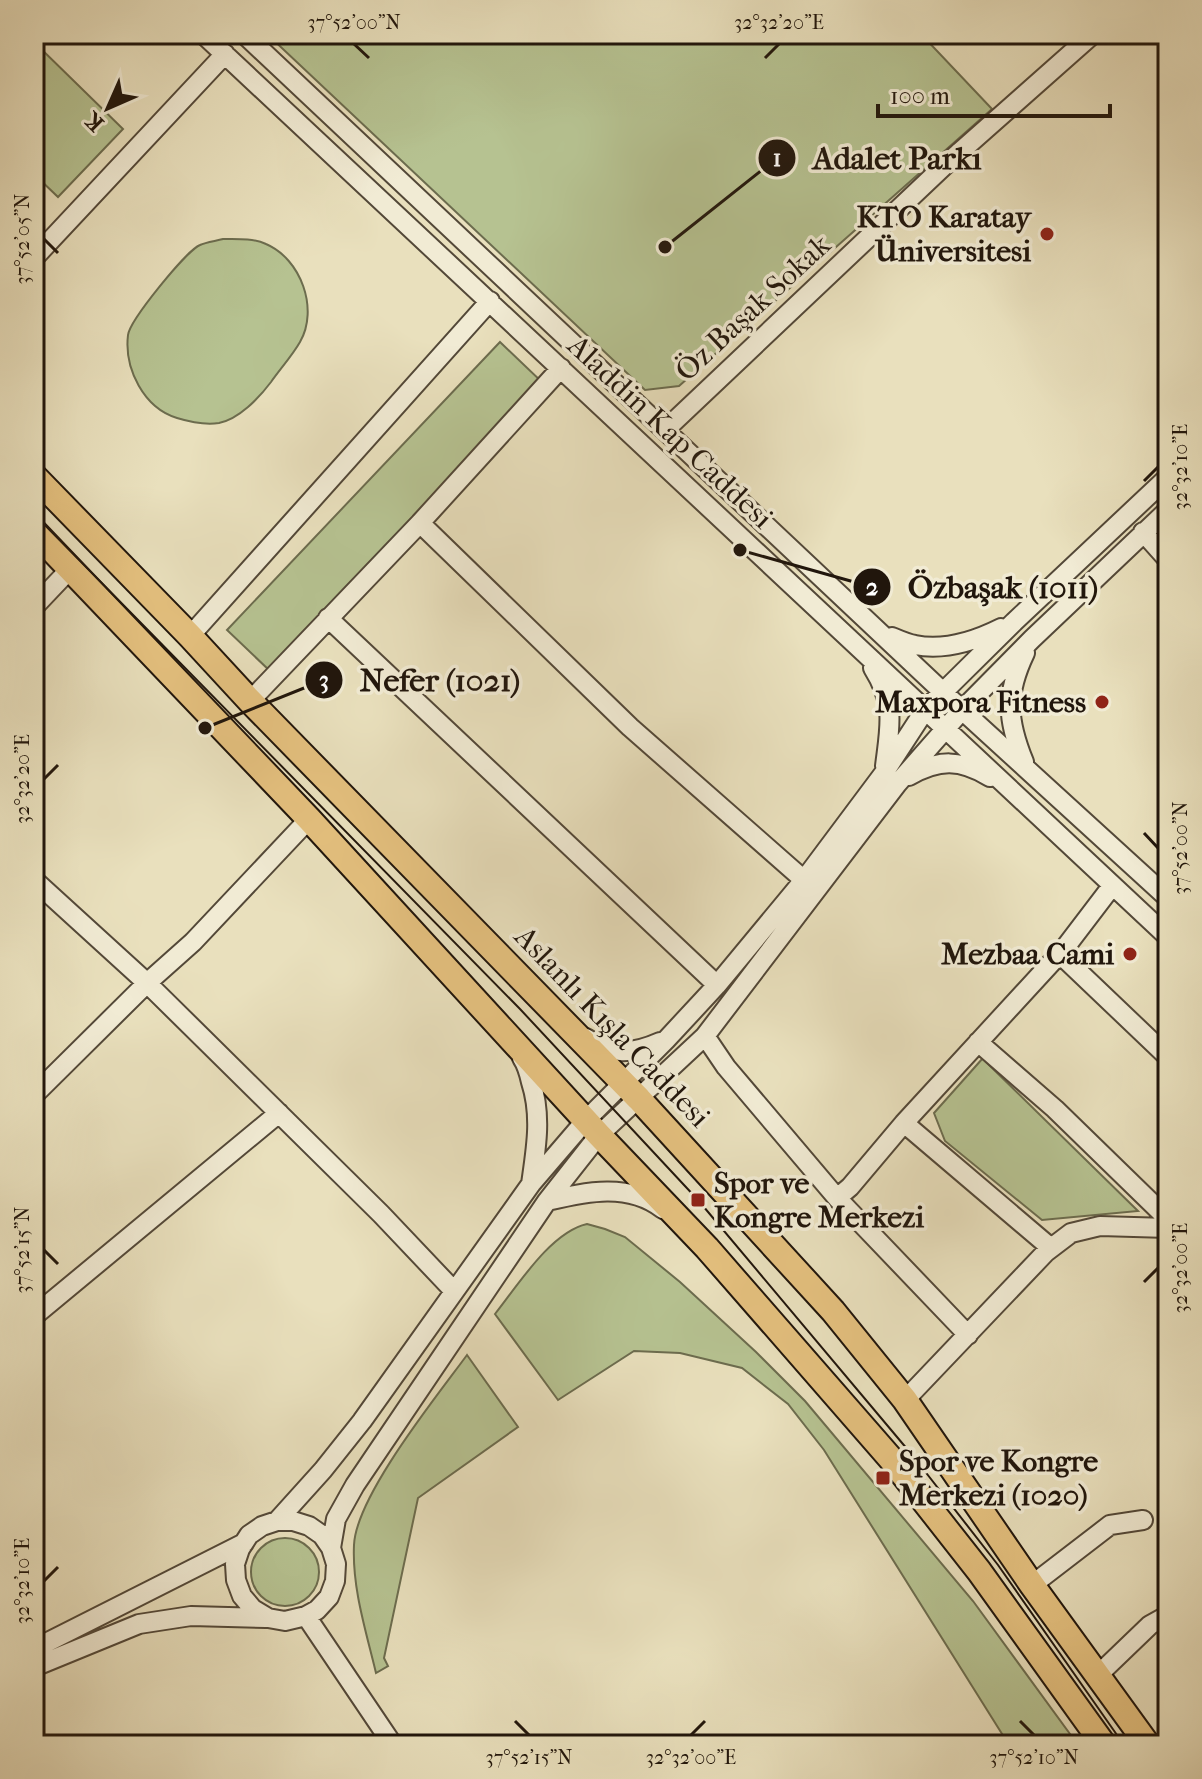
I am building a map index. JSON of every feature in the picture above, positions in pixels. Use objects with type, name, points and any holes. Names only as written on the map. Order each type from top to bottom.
[{"type":"main road","name":"Aslanlı Kışla Caddesi","points":[[34,476],[567,1024],[833,1311],[905,1400],[1032,1585],[1148,1745]]},
{"type":"main road","points":[[34,531],[309,819],[507,1036],[707,1248],[891,1459],[979,1571],[1104,1745]]},
{"type":"street","name":"Aladdin Kap Caddesi","points":[[203,34],[1168,937]]},
{"type":"street","name":"Aladdin Kap Caddesi","points":[[244,34],[962,710],[1168,898]]},
{"type":"street","name":"Öz Başak Sokak","points":[[665,430],[944,166],[1093,34]]},
{"type":"street","points":[[34,258],[225,54]]},
{"type":"street","points":[[190,636],[490,301]]},
{"type":"street","points":[[250,701],[420,523],[561,368]]},
{"type":"street","points":[[277,1521],[362,1421],[531,1184],[631,1091],[705,1036],[890,778],[925,710],[1168,477]]},
{"type":"street","points":[[631,1091],[666,1040],[717,985],[890,778],[945,729],[1032,639],[1168,510]]},
{"type":"street","points":[[420,523],[630,727],[804,880]]},
{"type":"street","points":[[1143,532],[1168,560]]},
{"type":"street","points":[[34,607],[71,568]]},
{"type":"street","points":[[328,618],[717,985]]},
{"type":"street","points":[[883,634],[915,645],[948,646],[983,637],[1014,622]]},
{"type":"street","points":[[1027,769],[1013,737],[1009,705],[1016,672],[1032,639]]},
{"type":"street","points":[[863,652],[883,683],[891,710],[890,778]]},
{"type":"street","points":[[890,778],[952,762],[979,770],[1009,788]]},
{"type":"street","points":[[34,1095],[193,942],[309,819]]},
{"type":"street","points":[[34,880],[147,983],[381,1214],[454,1291]]},
{"type":"street","points":[[837,1198],[1060,954],[1112,886]]},
{"type":"street","points":[[1060,954],[1168,1057]]},
{"type":"street","points":[[567,1024],[597,1046],[616,1052],[639,1051],[666,1040]]},
{"type":"street","points":[[507,1036],[526,1063],[536,1099],[538,1134],[531,1184]]},
{"type":"street","points":[[705,1036],[726,1067],[837,1198],[968,1335]]},
{"type":"street","points":[[978,1042],[1055,1109],[1168,1219]]},
{"type":"street","points":[[34,1316],[279,1113]]},
{"type":"street","points":[[904,1123],[1051,1248]]},
{"type":"street","points":[[331,1548],[336,1519],[355,1485],[547,1201],[592,1127]]},
{"type":"street","points":[[547,1201],[598,1192],[635,1194],[658,1206],[707,1248]]},
{"type":"street","points":[[905,1400],[1051,1248],[1071,1233],[1100,1226],[1168,1228]]},
{"type":"street","points":[[1032,1585],[1110,1525],[1143,1520]]},
{"type":"street","points":[[34,1667],[139,1624],[191,1616],[285,1621],[306,1616],[329,1597],[335,1581],[336,1564],[331,1548],[322,1535],[309,1526],[293,1521],[277,1521],[262,1526],[249,1535],[240,1549],[235,1564],[236,1580],[242,1596],[253,1609],[268,1618]]},
{"type":"street","points":[[34,1649],[244,1543]]},
{"type":"street","points":[[1098,1675],[1150,1625],[1168,1615]]},
{"type":"street","points":[[306,1616],[393,1745]]},
{"type":"green space","points":[[267,34],[921,34],[992,109],[679,386],[645,390]]},
{"type":"green space","points":[[34,42],[123,129],[58,197],[34,174]]},
{"type":"green space","points":[[223,239],[256,241],[278,251],[297,273],[307,300],[308,315],[297,347],[255,401],[226,421],[198,423],[165,413],[146,396],[129,361],[128,335],[148,302],[183,259],[200,245]]},
{"type":"green space","points":[[500,342],[544,384],[270,671],[227,630]]},
{"type":"green space","points":[[983,1058],[1138,1211],[1042,1220],[945,1141],[934,1113]]},
{"type":"green space","points":[[587,1224],[625,1237],[680,1282],[805,1401],[973,1601],[1078,1745],[1009,1745],[824,1450],[788,1404],[742,1368],[680,1353],[634,1351],[558,1400],[495,1314],[548,1248],[574,1229]]},
{"type":"green space","points":[[467,1355],[518,1427],[418,1498],[384,1658],[388,1666],[376,1673],[355,1577],[354,1545],[358,1524],[368,1500],[400,1447]]},
{"type":"green space","points":[[285,1538],[309,1548],[319,1572],[309,1596],[285,1606],[261,1596],[251,1572],[261,1548]]},
{"type":"tram line","points":[[34,514],[520,1009],[698,1200],[913,1456],[998,1565],[1124,1745]]},
{"type":"place","name":"KTO Karatay Üniversitesi","points":[[1047,234]]},
{"type":"place","name":"Adalet Parkı","points":[[665,247]]},
{"type":"place","name":"Özbaşak (1011)","points":[[740,550]]},
{"type":"place","name":"Maxpora Fitness","points":[[1102,702]]},
{"type":"place","name":"Nefer (1021)","points":[[205,728]]},
{"type":"place","name":"Mezbaa Cami","points":[[1130,954]]},
{"type":"place","name":"Spor ve Kongre Merkezi","points":[[698,1200]]},
{"type":"place","name":"Spor ve Kongre Merkezi (1020)","points":[[883,1478]]}]
